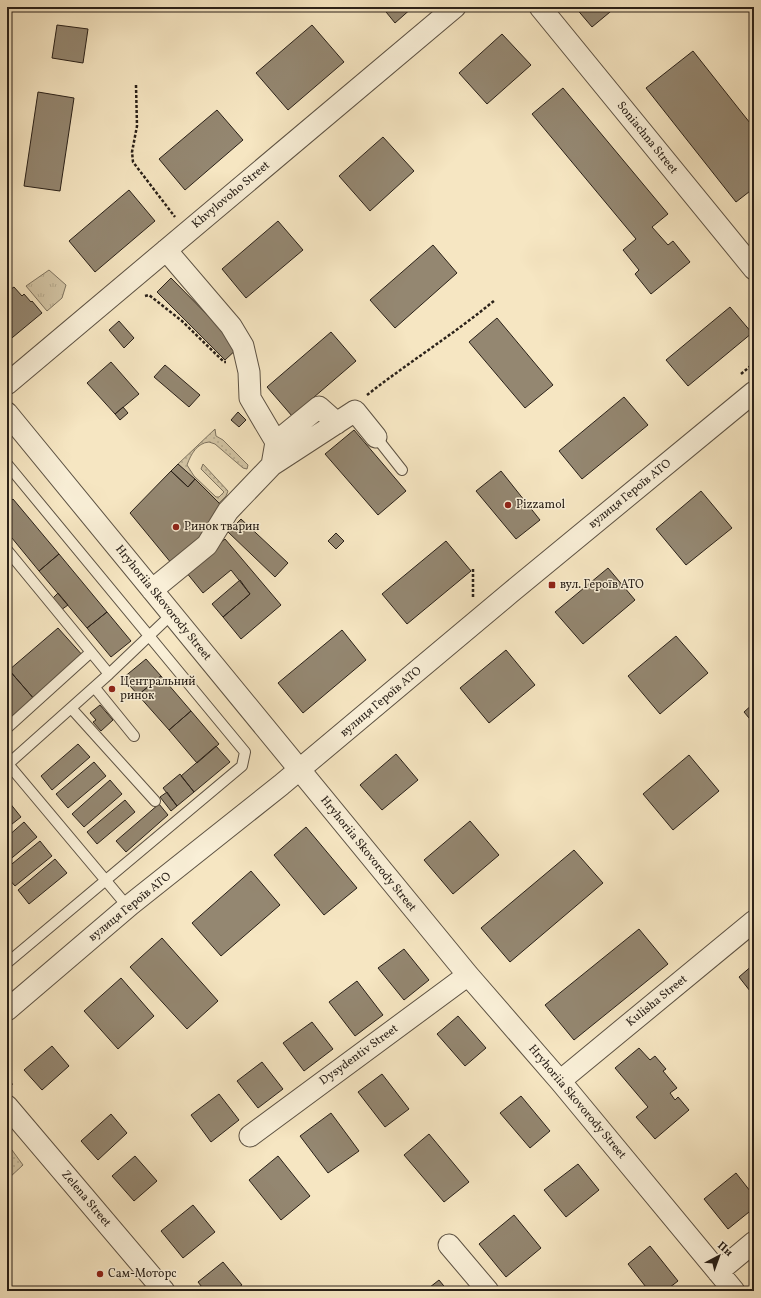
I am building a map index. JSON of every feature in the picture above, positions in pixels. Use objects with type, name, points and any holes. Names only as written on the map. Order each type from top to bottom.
[{"type":"street","name":"Khvylovoho Street","points":[[7,384],[455,7]]},
{"type":"street","name":"Soniachna Street","points":[[540,7],[754,269]]},
{"type":"street","points":[[166,250],[232,326],[243,346],[247,365],[250,398],[276,442],[272,465]]},
{"type":"street","name":"вулиця Героїв АТО","points":[[7,1010],[128,907],[299,771],[510,593],[754,392]]},
{"type":"street","points":[[276,442],[319,407],[337,423]]},
{"type":"street","points":[[152,590],[207,545],[228,510],[272,465],[355,411],[376,437]]},
{"type":"street","name":"Hryhoriia Skovorody Street","points":[[7,413],[299,771],[468,975],[560,1081],[734,1291]]},
{"type":"street","name":"Kulisha Street","points":[[560,1081],[754,921]]},
{"type":"street","name":"Dysydentiv Street","points":[[250,1136],[468,975]]},
{"type":"street","name":"Zelena Street","points":[[7,1106],[164,1291]]},
{"type":"street","points":[[718,1272],[754,1242]]},
{"type":"street","points":[[449,1245],[488,1291]]},
{"type":"lane","points":[[376,437],[402,470]]},
{"type":"lane","points":[[7,464],[245,752],[242,766],[7,963]]},
{"type":"lane","points":[[7,550],[110,674]]},
{"type":"lane","points":[[128,907],[8,764],[110,674],[172,614]]},
{"type":"lane","points":[[7,728],[92,652]]},
{"type":"lane","points":[[94,688],[134,736]]},
{"type":"lane","points":[[71,708],[154,801]]},
{"type":"path","points":[[136,85],[138,126],[132,152],[133,162],[187,232]]},
{"type":"path","points":[[142,296],[149,295],[171,312],[224,362],[247,365]]},
{"type":"path","points":[[355,411],[362,399],[409,362],[449,337],[495,300]]},
{"type":"path","points":[[473,569],[473,598]]},
{"type":"green space","points":[[49,270],[66,285],[62,298],[47,311],[26,286]]},
{"type":"green space","points":[[215,429],[216,436],[223,440],[248,465],[247,469],[243,468],[215,444],[209,442],[201,444],[195,450],[187,465],[194,476],[216,497],[219,497],[224,492],[201,469],[203,464],[228,491],[226,496],[219,503],[178,464]]},
{"type":"green space","points":[[9,1146],[23,1165],[9,1178],[7,1176],[7,1148]]},
{"type":"building","points":[[382,7],[413,7],[395,23]]},
{"type":"building","points":[[575,7],[616,7],[592,27]]},
{"type":"building","points":[[57,25],[88,29],[83,63],[52,58]]},
{"type":"building","points":[[312,25],[344,62],[288,110],[256,73]]},
{"type":"building","points":[[502,34],[531,65],[487,104],[459,73]]},
{"type":"building","points":[[693,51],[754,128],[754,188],[736,202],[646,88]]},
{"type":"building","points":[[563,88],[668,214],[652,227],[668,245],[673,241],[690,262],[651,294],[635,274],[639,270],[623,250],[636,239],[532,114]]},
{"type":"building","points":[[38,92],[74,98],[60,191],[24,186]]},
{"type":"building","points":[[217,110],[243,140],[185,190],[159,159]]},
{"type":"building","points":[[383,137],[414,171],[370,211],[339,176]]},
{"type":"building","points":[[129,190],[155,221],[95,272],[69,241]]},
{"type":"building","points":[[278,221],[303,250],[246,298],[222,269]]},
{"type":"building","points":[[433,245],[457,273],[395,328],[370,300]]},
{"type":"building","points":[[171,278],[239,347],[225,360],[157,292]]},
{"type":"building","points":[[7,284],[11,289],[14,287],[22,296],[24,294],[42,313],[7,342]]},
{"type":"building","points":[[730,307],[752,333],[688,386],[666,360]]},
{"type":"building","points":[[497,318],[553,385],[525,408],[469,342]]},
{"type":"building","points":[[119,321],[134,338],[124,348],[109,330]]},
{"type":"building","points":[[331,332],[356,361],[292,416],[267,387]]},
{"type":"building","points":[[111,362],[139,394],[115,414],[87,383]]},
{"type":"building","points":[[165,365],[200,395],[189,407],[154,377]]},
{"type":"building","points":[[624,397],[648,425],[582,479],[559,451]]},
{"type":"building","points":[[123,407],[128,413],[120,420],[115,414]]},
{"type":"building","points":[[238,412],[246,420],[239,427],[231,420]]},
{"type":"building","points":[[354,430],[406,491],[378,515],[325,454]]},
{"type":"building","points":[[178,464],[195,479],[188,487],[171,471]]},
{"type":"building","name":"Ринок тварин","points":[[171,471],[188,487],[195,479],[219,503],[222,508],[202,541],[172,564],[130,513]]},
{"type":"building","name":"Pizzamol","points":[[501,471],[540,520],[516,539],[476,491]]},
{"type":"building","points":[[701,491],[732,528],[686,565],[656,529]]},
{"type":"building","points":[[13,499],[59,554],[39,571],[7,532],[7,504]]},
{"type":"building","points":[[241,519],[288,563],[275,577],[228,532]]},
{"type":"building","points":[[336,533],[344,541],[336,549],[328,541]]},
{"type":"building","points":[[225,539],[281,605],[241,639],[223,617],[250,594],[231,570],[203,593],[186,572]]},
{"type":"building","points":[[446,541],[471,571],[407,624],[382,594]]},
{"type":"building","points":[[59,554],[107,612],[87,628],[39,571]]},
{"type":"building","points":[[608,568],[635,600],[583,644],[555,612]]},
{"type":"building","points":[[240,580],[250,594],[223,617],[212,604]]},
{"type":"building","points":[[58,593],[68,605],[61,610],[52,599]]},
{"type":"building","points":[[107,612],[131,641],[111,657],[87,628]]},
{"type":"building","points":[[58,628],[84,657],[35,700],[9,670]]},
{"type":"building","points":[[342,630],[366,660],[303,713],[278,683]]},
{"type":"building","points":[[676,636],[708,673],[660,714],[628,676]]},
{"type":"building","points":[[506,650],[535,685],[489,723],[460,688]]},
{"type":"building","points":[[146,659],[161,676],[138,695],[123,678]]},
{"type":"building","points":[[9,670],[35,700],[14,718],[7,710],[7,672]]},
{"type":"building","points":[[161,676],[191,711],[169,730],[138,695]]},
{"type":"building","points":[[754,703],[754,724],[744,712]]},
{"type":"building","points":[[100,705],[113,720],[101,731],[93,722],[96,720],[90,713]]},
{"type":"building","points":[[191,711],[219,744],[197,763],[169,730]]},
{"type":"building","points":[[78,744],[90,757],[52,790],[41,776]]},
{"type":"building","points":[[216,746],[230,762],[194,792],[181,776]]},
{"type":"building","points":[[396,754],[418,780],[382,810],[360,785]]},
{"type":"building","points":[[689,755],[719,791],[673,830],[643,794]]},
{"type":"building","points":[[94,762],[106,776],[68,808],[56,794]]},
{"type":"building","points":[[180,774],[194,792],[177,806],[163,788]]},
{"type":"building","points":[[110,780],[122,794],[84,827],[72,814]]},
{"type":"building","points":[[167,792],[177,806],[171,811],[160,797]]},
{"type":"building","points":[[125,800],[135,812],[97,844],[87,832]]},
{"type":"building","points":[[9,802],[21,817],[7,828],[7,803]]},
{"type":"building","points":[[159,804],[168,815],[126,852],[116,841]]},
{"type":"building","points":[[470,821],[499,855],[453,894],[424,860]]},
{"type":"building","points":[[24,822],[37,837],[7,862],[7,837]]},
{"type":"building","points":[[306,827],[357,888],[324,915],[274,855]]},
{"type":"building","points":[[40,841],[52,856],[15,886],[7,877],[7,868]]},
{"type":"building","points":[[574,850],[603,883],[510,962],[481,928]]},
{"type":"building","points":[[55,859],[67,873],[29,904],[18,890]]},
{"type":"building","points":[[251,871],[280,905],[221,956],[192,923]]},
{"type":"building","points":[[639,929],[668,964],[574,1040],[545,1005]]},
{"type":"building","points":[[162,938],[218,1001],[187,1029],[130,967]]},
{"type":"building","points":[[404,949],[429,980],[404,1000],[378,968]]},
{"type":"building","points":[[754,964],[754,996],[739,977]]},
{"type":"building","points":[[121,978],[154,1016],[118,1049],[84,1011]]},
{"type":"building","points":[[357,981],[383,1015],[355,1036],[329,1002]]},
{"type":"building","points":[[458,1016],[486,1048],[465,1066],[437,1034]]},
{"type":"building","points":[[312,1022],[333,1049],[304,1071],[283,1043]]},
{"type":"building","points":[[52,1046],[69,1066],[42,1090],[24,1070]]},
{"type":"building","points":[[639,1048],[650,1060],[655,1056],[666,1069],[663,1071],[677,1088],[670,1093],[675,1100],[678,1097],[689,1110],[655,1139],[636,1117],[648,1107],[615,1068]]},
{"type":"building","points":[[262,1062],[283,1089],[258,1108],[237,1081]]},
{"type":"building","points":[[382,1074],[409,1109],[385,1127],[358,1092]]},
{"type":"building","points":[[219,1094],[239,1120],[211,1142],[191,1115]]},
{"type":"building","points":[[521,1096],[550,1131],[530,1148],[500,1113]]},
{"type":"building","points":[[331,1113],[359,1151],[328,1173],[300,1136]]},
{"type":"building","points":[[111,1114],[127,1133],[98,1160],[81,1141]]},
{"type":"building","points":[[429,1134],[469,1182],[444,1202],[404,1155]]},
{"type":"building","points":[[135,1156],[157,1181],[134,1201],[112,1176]]},
{"type":"building","points":[[278,1156],[310,1196],[281,1220],[249,1180]]},
{"type":"building","points":[[578,1164],[599,1190],[566,1217],[544,1190]]},
{"type":"building","points":[[736,1173],[754,1196],[754,1208],[728,1229],[704,1199]]},
{"type":"building","points":[[193,1205],[215,1232],[183,1258],[161,1231]]},
{"type":"building","points":[[514,1215],[541,1248],[506,1277],[479,1244]]},
{"type":"building","points":[[650,1246],[678,1281],[665,1291],[649,1291],[628,1264]]},
{"type":"building","points":[[223,1262],[242,1285],[234,1291],[205,1291],[198,1282]]},
{"type":"building","points":[[439,1280],[448,1291],[425,1291]]},
{"type":"place","name":"Pizzamol","points":[[508,505]]},
{"type":"place","name":"Ринок тварин","points":[[176,527]]},
{"type":"place","name":"вул. Героїв АТО","points":[[552,585]]},
{"type":"place","name":"Центральний ринок","points":[[112,689]]},
{"type":"place","name":"Сам-Моторс","points":[[100,1274]]}]
